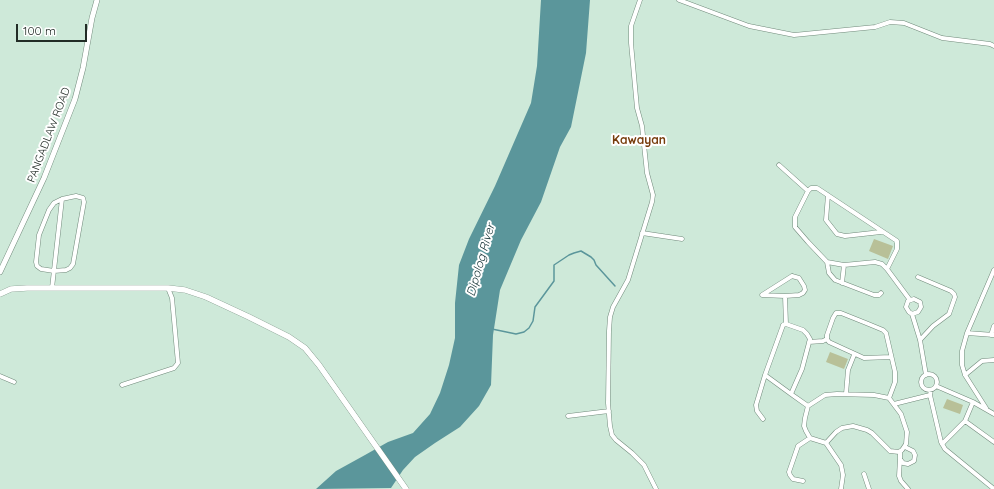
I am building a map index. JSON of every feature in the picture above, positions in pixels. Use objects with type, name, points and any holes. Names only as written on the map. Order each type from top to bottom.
[{"type":"main road","points":[[0,294],[11,289],[168,288],[185,290],[206,297],[289,337],[305,348],[406,489]]},
{"type":"street","name":"PANGADLAW ROAD","points":[[0,272],[44,178],[75,99],[97,0]]},
{"type":"street","points":[[640,0],[631,26],[631,43],[637,108],[642,126],[647,173],[653,195],[628,280],[613,307],[610,317],[609,411],[612,435],[644,465],[656,489]]},
{"type":"street","points":[[679,0],[749,26],[794,35],[875,27],[890,22],[904,23],[942,38],[990,44],[994,46]]},
{"type":"street","points":[[779,165],[808,191]]},
{"type":"street","points":[[881,293],[879,295],[874,295],[842,283],[832,276],[827,262],[795,226],[795,217],[808,191],[814,188],[828,195],[881,232],[897,241],[897,249],[887,269]]},
{"type":"street","points":[[828,195],[826,220],[837,234],[845,236],[881,232]]},
{"type":"street","points":[[80,196],[84,202],[73,264],[66,270],[45,270],[37,266],[36,254],[39,234],[49,210],[54,203],[62,199],[80,196]]},
{"type":"street","points":[[52,288],[62,199]]},
{"type":"street","points":[[642,233],[682,239]]},
{"type":"street","points":[[827,262],[844,265],[875,262],[882,264],[910,300]]},
{"type":"street","points":[[842,283],[844,265]]},
{"type":"street","points":[[986,408],[965,375],[962,365],[962,351],[994,270]]},
{"type":"street","points":[[792,276],[796,276],[799,278],[805,290],[799,295],[785,296],[764,296],[762,295],[792,276]]},
{"type":"street","points":[[918,277],[951,291],[955,298],[949,314],[935,324],[920,340]]},
{"type":"street","points":[[122,385],[174,368],[178,363],[172,298],[168,288]]},
{"type":"street","points":[[763,419],[758,414],[756,407],[783,325],[786,324],[785,296]]},
{"type":"street","points":[[910,300],[917,300],[921,305],[920,311],[912,314]]},
{"type":"street","points":[[910,300],[906,305],[906,309],[912,314],[920,340],[926,375],[922,380],[922,385],[924,389],[931,392]]},
{"type":"street","points":[[827,339],[827,335],[836,313],[841,313],[883,330],[886,333],[895,372],[895,382],[889,398]]},
{"type":"street","points":[[786,324],[803,330],[807,334],[809,342],[802,370],[791,394]]},
{"type":"street","points":[[968,333],[992,335],[994,326]]},
{"type":"street","points":[[809,342],[823,341],[827,339]]},
{"type":"street","points":[[827,339],[832,344],[854,355],[870,359],[892,357]]},
{"type":"street","points":[[846,394],[848,370],[854,355]]},
{"type":"street","points":[[965,375],[982,361],[994,360]]},
{"type":"street","points":[[766,375],[808,406]]},
{"type":"street","points":[[894,404],[931,392],[936,386],[936,380],[934,376],[926,375]]},
{"type":"street","points":[[0,376],[14,382]]},
{"type":"street","points":[[936,386],[986,408],[994,414]]},
{"type":"street","points":[[931,392],[942,444],[948,452],[994,489]]},
{"type":"street","points":[[841,489],[843,470],[841,465],[826,443],[810,438],[804,426],[808,406],[825,395],[874,395],[889,398],[905,422],[908,439],[905,447],[900,452],[899,476],[901,481],[908,489]]},
{"type":"street","points":[[942,444],[965,421],[973,402]]},
{"type":"street","points":[[568,416],[609,411]]},
{"type":"street","points":[[965,421],[994,442]]},
{"type":"street","points":[[826,443],[842,428],[853,426],[872,433],[890,451],[900,452]]},
{"type":"street","points":[[803,481],[793,479],[789,472],[798,446],[810,438]]},
{"type":"street","points":[[900,459],[903,463],[908,464],[914,461],[915,455],[913,451],[905,447]]},
{"type":"street","points":[[864,474],[869,489]]},
{"type":"green space","points":[[874,239],[893,246],[888,259],[869,251]]},
{"type":"green space","points":[[830,352],[848,359],[844,369],[826,362]]},
{"type":"green space","points":[[947,399],[963,405],[960,414],[943,408]]},
{"type":"water","name":"Dipolog River","points":[[541,0],[590,0],[586,53],[571,127],[560,147],[541,202],[521,240],[500,290],[493,335],[491,385],[479,406],[460,427],[415,457],[403,470],[391,488],[316,489],[336,471],[388,442],[413,433],[430,414],[440,393],[449,365],[455,338],[455,303],[459,265],[469,239],[495,186],[531,103],[537,66]]},
{"type":"waterway","points":[[492,329],[516,334],[524,332],[529,328],[533,321],[535,307],[554,281],[554,265],[574,253],[581,251],[591,257],[596,265],[615,286]]},
{"type":"district","name":"Kawayan","points":[[639,140]]}]
